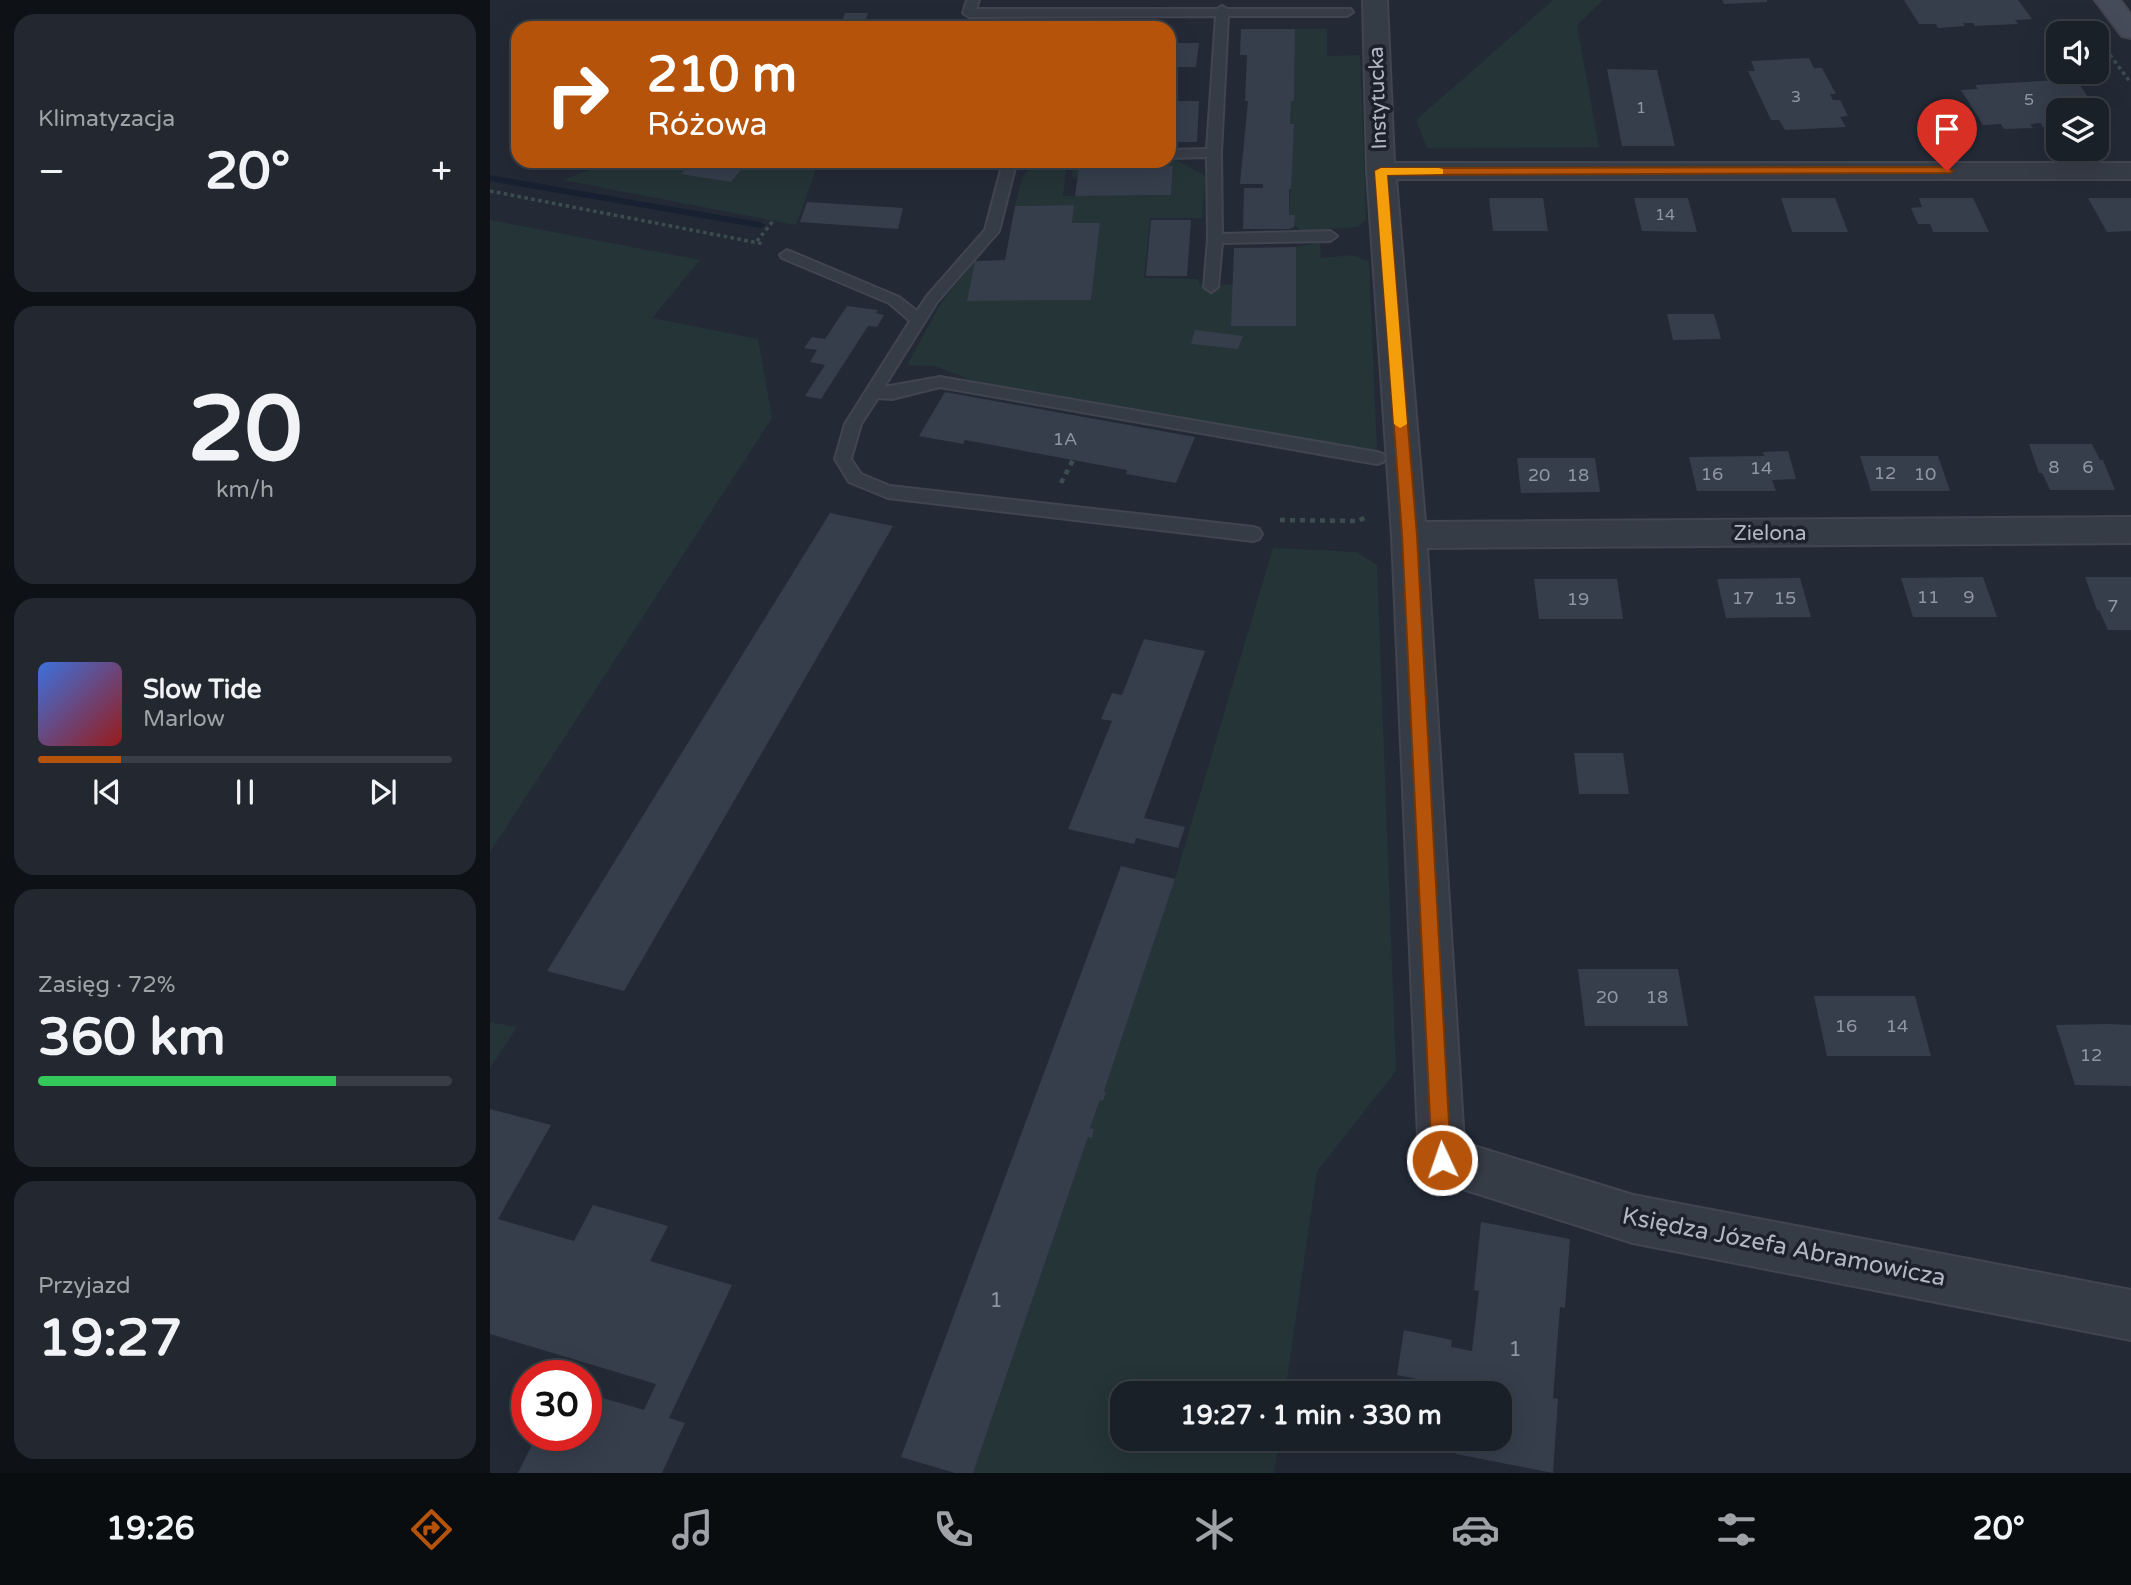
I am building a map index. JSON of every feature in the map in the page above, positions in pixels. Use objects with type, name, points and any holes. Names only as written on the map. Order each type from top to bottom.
[{"type":"main road","points":[[2107,0],[2131,31]]},
{"type":"street","name":"Instytucka","points":[[1375,0],[1381,171],[1409,535],[1442,1160]]},
{"type":"street","points":[[1381,171],[2131,171]]},
{"type":"street","name":"Zielona","points":[[1409,535],[2131,530]]},
{"type":"street","name":"Księdza Józefa Abramowicza","points":[[1442,1160],[1633,1219],[2131,1315]]},
{"type":"lane","points":[[973,0],[969,13],[1222,10],[1347,12]]},
{"type":"lane","points":[[1211,287],[1215,239],[1214,153],[1222,10]]},
{"type":"lane","points":[[1033,21],[1034,12]]},
{"type":"lane","points":[[1176,154],[1214,153]]},
{"type":"lane","points":[[1008,168],[992,231],[932,299],[853,424],[843,459],[855,478],[888,492],[1253,534]]},
{"type":"lane","points":[[1215,239],[1330,236]]},
{"type":"lane","points":[[787,255],[894,300],[919,320]]},
{"type":"lane","points":[[874,392],[892,393],[940,382],[1377,458]]},
{"type":"path","points":[[2109,55],[2131,83]]},
{"type":"path","points":[[490,191],[757,241],[787,255]]},
{"type":"path","points":[[757,241],[773,221]]},
{"type":"shaded area","points":[[1553,0],[1603,0],[1577,25],[1599,147],[1427,148],[1416,120]]},
{"type":"shaded area","points":[[1295,29],[1327,29],[1327,56],[1360,55],[1366,219],[1358,227],[1299,231],[1298,227],[1294,227],[1295,216],[1289,215]]},
{"type":"shaded area","points":[[1176,160],[1205,176],[1202,218],[1150,218],[1144,278],[1198,279],[1199,284],[1233,285],[1232,326],[1296,325],[1296,247],[1320,243],[1321,258],[1353,255],[1369,262],[1377,451],[971,380],[935,366],[907,365],[941,303],[975,261],[968,301],[1091,300],[1100,223],[1072,223],[1074,205],[1015,206],[1021,183],[1030,168],[1066,168],[1063,196],[1171,195]],"holes":[[[1196,331],[1242,337],[1238,349],[1192,344]]]},
{"type":"shaded area","points":[[595,168],[816,168],[796,225],[563,180]]},
{"type":"shaded area","points":[[1073,168],[1079,168],[1078,178],[1072,177]]},
{"type":"shaded area","points":[[490,220],[700,260],[652,318],[758,339],[772,418],[490,852]]},
{"type":"shaded area","points":[[1273,548],[1356,552],[1377,565],[1396,1071],[1317,1171],[1287,1381],[1110,1381],[1110,1451],[1277,1451],[1274,1473],[973,1473],[1088,1137],[1092,1137],[1094,1129],[1090,1128],[1100,1100],[1103,1100],[1106,1092],[1104,1091],[1175,879]]},
{"type":"shaded area","points":[[490,1022],[517,1027],[490,1068]]},
{"type":"building","points":[[1722,0],[1767,0],[1767,2],[1724,4]]},
{"type":"building","points":[[1904,0],[2018,0],[2032,19],[2015,20],[2018,24],[1975,26],[1973,23],[1963,23],[1965,26],[1938,28],[1936,24],[1919,24]]},
{"type":"building","points":[[845,13],[868,13],[865,21],[842,21]]},
{"type":"building","points":[[1241,29],[1295,29],[1289,215],[1295,215],[1294,227],[1289,229],[1243,229],[1244,188],[1263,188],[1263,184],[1240,184],[1248,101],[1245,101],[1247,55],[1240,55]]},
{"type":"building","points":[[1176,43],[1199,43],[1196,67],[1176,67]]},
{"type":"building","points":[[1809,58],[1814,68],[1822,68],[1836,94],[1830,94],[1833,100],[1840,100],[1848,116],[1840,117],[1846,127],[1785,130],[1779,120],[1771,120],[1748,71],[1755,71],[1751,61]]},
{"type":"building","points":[[1607,69],[1657,70],[1675,146],[1622,146]]},
{"type":"building","points":[[2046,81],[2046,84],[2079,84],[2089,98],[2046,98],[2046,127],[2041,123],[2030,124],[2033,128],[2004,129],[2001,124],[1983,125],[1961,90],[1978,89],[1975,85]]},
{"type":"building","points":[[1176,101],[1199,101],[1197,142],[1176,142]]},
{"type":"building","points":[[687,168],[742,168],[731,182],[681,174]]},
{"type":"building","points":[[1079,168],[1173,168],[1171,195],[1075,196]]},
{"type":"building","points":[[1489,198],[1543,198],[1548,231],[1493,231]]},
{"type":"building","points":[[1634,198],[1688,198],[1697,232],[1642,231]]},
{"type":"building","points":[[1781,198],[1835,198],[1848,232],[1792,232]]},
{"type":"building","points":[[1919,198],[1973,198],[1989,232],[1933,232],[1930,224],[1918,224],[1911,208],[1922,207]]},
{"type":"building","points":[[2088,198],[2131,198],[2131,231],[2107,232]]},
{"type":"building","points":[[807,202],[903,208],[898,229],[800,222]]},
{"type":"building","points":[[1074,205],[1072,223],[1100,223],[1091,300],[967,301],[975,261],[1005,260],[1015,206]]},
{"type":"building","points":[[1151,220],[1191,220],[1187,276],[1146,276]]},
{"type":"building","points":[[1296,247],[1296,326],[1231,326],[1234,248]]},
{"type":"building","points":[[847,306],[878,310],[876,313],[884,315],[877,327],[868,326],[821,399],[805,396],[825,365],[810,362],[817,350],[804,348],[812,337],[825,339]]},
{"type":"building","points":[[1667,314],[1714,314],[1721,339],[1673,340]]},
{"type":"building","points":[[1195,330],[1243,336],[1238,349],[1191,344]]},
{"type":"building","points":[[945,392],[1195,437],[1176,483],[1126,474],[1127,470],[965,440],[963,444],[919,436]]},
{"type":"building","points":[[2029,444],[2092,444],[2100,460],[2103,460],[2115,490],[2050,490],[2042,473],[2039,473]]},
{"type":"building","points":[[1788,451],[1796,479],[1772,480],[1776,491],[1697,491],[1689,457],[1764,456],[1763,452]]},
{"type":"building","points":[[1860,456],[1938,456],[1950,491],[1871,491]]},
{"type":"building","points":[[1517,458],[1595,458],[1600,492],[1521,493]]},
{"type":"building","points":[[830,513],[893,526],[624,991],[547,971]]},
{"type":"building","points":[[1983,577],[1997,617],[1913,617],[1901,578]]},
{"type":"building","points":[[2085,577],[2131,577],[2131,630],[2108,630],[2097,610]]},
{"type":"building","points":[[1800,578],[1811,617],[1726,618],[1717,579]]},
{"type":"building","points":[[1534,579],[1617,579],[1623,619],[1539,619]]},
{"type":"building","points":[[1144,639],[1205,651],[1144,818],[1185,827],[1178,848],[1136,838],[1134,844],[1068,829],[1112,721],[1101,719],[1112,693],[1122,695]]},
{"type":"building","points":[[1574,753],[1623,753],[1629,794],[1579,794]]},
{"type":"building","points":[[1121,866],[1175,879],[1104,1091],[1103,1101],[1100,1100],[1090,1128],[1094,1129],[1092,1138],[1088,1137],[973,1473],[955,1473],[901,1457]]},
{"type":"building","points":[[1578,969],[1678,969],[1688,1026],[1585,1026]]},
{"type":"building","points":[[1814,996],[1915,996],[1931,1056],[1827,1056]]},
{"type":"building","points":[[2056,1025],[2131,1025],[2131,1086],[2075,1085]]},
{"type":"building","points":[[490,1109],[551,1125],[498,1219],[574,1241],[593,1205],[668,1226],[650,1261],[732,1285],[669,1418],[685,1423],[662,1473],[518,1473],[529,1451],[602,1451],[602,1398],[644,1410],[656,1384],[602,1368],[602,1360],[576,1360],[490,1334]]},
{"type":"building","points":[[1481,1222],[1570,1239],[1565,1308],[1560,1307],[1553,1398],[1558,1399],[1553,1473],[1456,1454],[1456,1451],[1512,1451],[1512,1381],[1427,1381],[1397,1375],[1404,1330],[1452,1340],[1451,1347],[1472,1351],[1479,1291],[1474,1290]]},
{"type":"waterway","points":[[490,178],[760,225]]},
{"type":"slow traffic","points":[[1400,424],[1381,171],[1439,171]]},
{"type":"route","points":[[1442,1160],[1409,535],[1381,171],[1947,171]]}]
